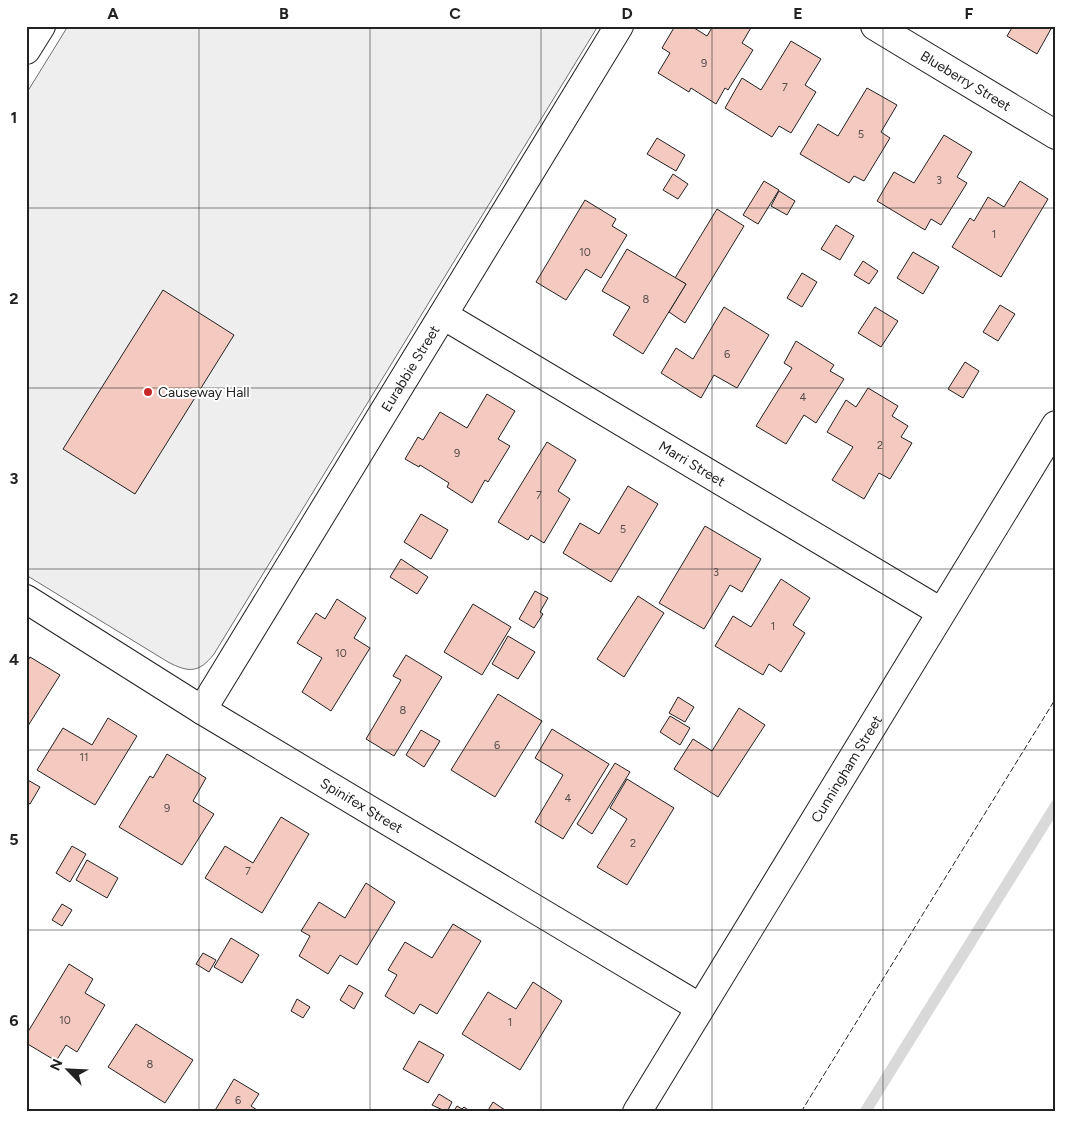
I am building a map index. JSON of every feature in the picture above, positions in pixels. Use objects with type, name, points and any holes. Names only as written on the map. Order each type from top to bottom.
[{"type":"street","points":[[26,50],[41,26]]},
{"type":"street","name":"Eurabbie Street","points":[[202,710],[618,26]]},
{"type":"street","name":"Blueberry Street","points":[[876,26],[1056,135]]},
{"type":"street","name":"Marri Street","points":[[443,315],[941,612]]},
{"type":"street","name":"Cunningham Street","points":[[636,1112],[1056,426]]},
{"type":"street","name":"Spinifex Street","points":[[26,600],[202,710],[699,1007]]},
{"type":"shaded area","points":[[68,26],[598,26],[214,654],[203,665],[193,669],[182,668],[168,662],[26,575],[26,94]]},
{"type":"building","points":[[675,26],[691,26],[707,36],[713,26],[752,26],[742,43],[753,50],[728,90],[725,88],[716,104],[691,88],[689,92],[658,73],[670,53],[662,48]]},
{"type":"building","points":[[1013,26],[1056,26],[1056,29],[1052,27],[1037,54],[1007,36]]},
{"type":"building","points":[[791,41],[821,59],[805,85],[816,92],[791,133],[779,126],[772,137],[725,108],[742,78],[761,90]]},
{"type":"building","points":[[867,88],[897,105],[881,132],[890,138],[864,181],[854,176],[849,183],[800,154],[818,124],[838,136]]},
{"type":"building","points":[[944,135],[972,152],[957,177],[967,183],[941,225],[931,219],[925,230],[877,201],[894,172],[914,183]]},
{"type":"building","points":[[657,138],[685,155],[676,171],[647,154]]},
{"type":"building","points":[[673,174],[688,184],[678,199],[663,190]]},
{"type":"building","points":[[764,181],[779,190],[758,224],[743,215]]},
{"type":"building","points":[[1020,181],[1048,199],[1001,277],[952,247],[970,218],[974,221],[988,197],[1004,207]]},
{"type":"building","points":[[779,191],[795,201],[787,215],[771,206]]},
{"type":"building","points":[[585,200],[616,219],[612,226],[627,235],[601,278],[586,269],[566,300],[536,282]]},
{"type":"building","points":[[717,209],[744,226],[685,323],[669,312],[686,284],[675,278]]},
{"type":"building","points":[[836,225],[854,236],[840,260],[821,249]]},
{"type":"building","points":[[627,249],[686,284],[643,354],[613,335],[630,307],[602,291]]},
{"type":"building","points":[[913,252],[939,267],[923,294],[897,278]]},
{"type":"building","points":[[863,261],[878,271],[869,284],[854,275]]},
{"type":"building","points":[[802,273],[817,282],[802,307],[787,298]]},
{"type":"building","name":"Causeway Hall","points":[[163,290],[234,335],[135,494],[63,449]]},
{"type":"building","points":[[1000,305],[1015,314],[998,341],[983,332]]},
{"type":"building","points":[[724,307],[769,335],[737,388],[714,375],[701,398],[661,373],[676,348],[693,359]]},
{"type":"building","points":[[875,307],[898,321],[881,347],[858,333]]},
{"type":"building","points":[[796,341],[834,365],[830,371],[844,379],[816,423],[804,415],[786,444],[756,426],[792,368],[784,363]]},
{"type":"building","points":[[965,362],[979,371],[963,398],[948,389]]},
{"type":"building","points":[[868,388],[898,406],[892,416],[908,426],[901,437],[912,443],[890,479],[879,473],[864,499],[832,480],[853,447],[827,432],[846,400],[856,407]]},
{"type":"building","points":[[487,394],[515,411],[498,439],[510,446],[488,482],[485,480],[472,503],[447,487],[449,483],[420,465],[419,467],[405,459],[418,437],[423,440],[440,412],[467,428]]},
{"type":"building","points":[[547,442],[576,460],[558,491],[570,499],[544,543],[531,535],[528,540],[498,522]]},
{"type":"building","points":[[628,486],[658,504],[611,582],[563,553],[580,523],[599,534]]},
{"type":"building","points":[[421,514],[448,530],[431,559],[404,542]]},
{"type":"building","points":[[705,526],[761,559],[742,592],[730,585],[704,629],[659,603]]},
{"type":"building","points":[[401,559],[428,577],[417,594],[390,577]]},
{"type":"building","points":[[781,579],[810,598],[793,625],[805,633],[781,672],[769,664],[763,675],[715,646],[733,616],[751,627]]},
{"type":"building","points":[[535,591],[548,598],[540,612],[543,614],[534,628],[519,619]]},
{"type":"building","points":[[638,596],[664,613],[624,677],[597,659]]},
{"type":"building","points":[[337,599],[366,618],[354,638],[370,648],[331,711],[302,692],[322,658],[297,643],[316,613],[325,619]]},
{"type":"building","points":[[473,604],[511,627],[482,675],[444,652]]},
{"type":"building","points":[[508,636],[535,652],[518,679],[492,664]]},
{"type":"building","points":[[406,655],[442,677],[394,756],[366,739],[401,680],[393,676]]},
{"type":"building","points":[[30,657],[60,675],[26,729],[26,664]]},
{"type":"building","points":[[498,694],[542,721],[495,797],[451,770]]},
{"type":"building","points":[[678,697],[694,707],[685,722],[669,713]]},
{"type":"building","points":[[739,708],[765,725],[718,797],[674,769],[693,739],[712,751]]},
{"type":"building","points":[[670,716],[690,728],[680,745],[660,732]]},
{"type":"building","points":[[108,718],[137,736],[95,805],[37,770],[63,728],[92,745]]},
{"type":"building","points":[[552,729],[609,764],[563,839],[535,822],[563,775],[535,758]]},
{"type":"building","points":[[421,730],[440,741],[424,767],[406,755]]},
{"type":"building","points":[[167,754],[206,778],[193,801],[214,814],[182,865],[119,827],[150,776],[153,778]]},
{"type":"building","points":[[615,763],[630,772],[592,834],[577,824]]},
{"type":"building","points":[[26,779],[40,787],[30,804],[26,802]]},
{"type":"building","points":[[627,779],[674,808],[627,885],[597,867],[627,819],[610,808]]},
{"type":"building","points":[[281,817],[309,834],[262,913],[205,878],[225,846],[253,863]]},
{"type":"building","points":[[72,846],[86,854],[70,882],[56,873]]},
{"type":"building","points":[[87,860],[118,878],[107,898],[76,880]]},
{"type":"building","points":[[366,883],[395,902],[357,965],[340,955],[328,974],[299,956],[310,936],[301,931],[319,902],[345,918]]},
{"type":"building","points":[[62,904],[72,910],[62,926],[52,920]]},
{"type":"building","points":[[453,924],[481,941],[437,1014],[420,1004],[414,1014],[385,996],[397,975],[388,970],[405,942],[432,958]]},
{"type":"building","points":[[231,938],[259,955],[242,983],[214,967]]},
{"type":"building","points":[[203,953],[216,960],[209,972],[196,964]]},
{"type":"building","points":[[69,964],[93,979],[85,993],[105,1005],[77,1052],[66,1045],[56,1061],[26,1043],[26,1035]]},
{"type":"building","points":[[533,982],[562,1001],[520,1070],[462,1034],[488,992],[516,1009]]},
{"type":"building","points":[[349,985],[363,993],[354,1009],[340,1000]]},
{"type":"building","points":[[297,999],[310,1007],[303,1018],[291,1011]]},
{"type":"building","points":[[136,1024],[193,1060],[165,1103],[108,1067]]},
{"type":"building","points":[[419,1041],[444,1055],[428,1083],[403,1069]]},
{"type":"building","points":[[234,1079],[259,1094],[251,1106],[260,1112],[214,1112]]},
{"type":"building","points":[[439,1094],[452,1102],[447,1112],[432,1105]]},
{"type":"building","points":[[493,1102],[508,1112],[487,1112]]},
{"type":"building","points":[[457,1106],[462,1109],[464,1107],[471,1112],[453,1112]]},
{"type":"waterway","points":[[865,1112],[1056,805]]},
{"type":"fence","points":[[801,1112],[1056,698]]},
{"type":"place","name":"Causeway Hall","points":[[148,392]]}]
